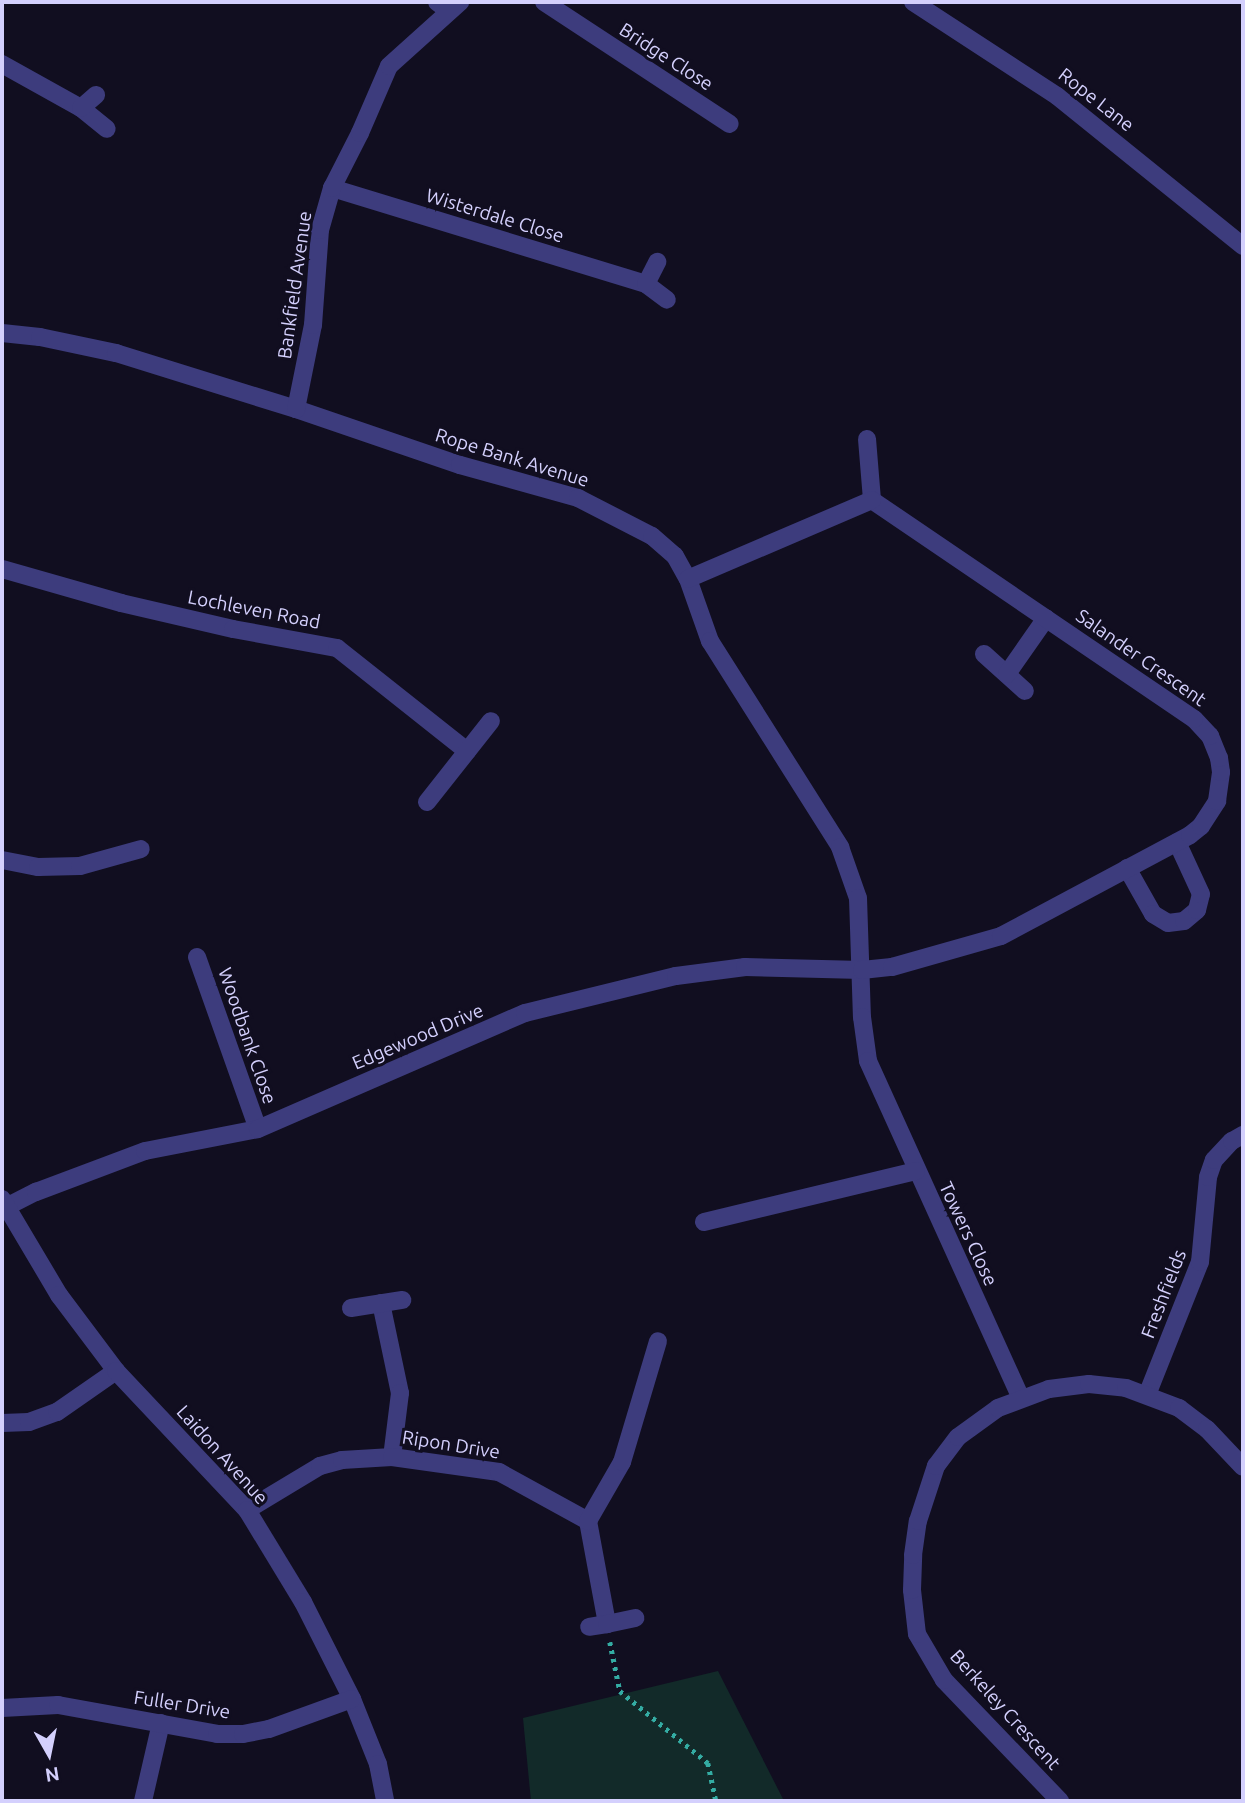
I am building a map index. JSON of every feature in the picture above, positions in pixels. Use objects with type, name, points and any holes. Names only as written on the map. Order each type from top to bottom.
[{"type":"street","name":"Bridge Close","points":[[544,2],[730,124]]},
{"type":"street","name":"Rope Lane","points":[[913,2],[1057,96],[1243,246]]},
{"type":"street","name":"Bankfield Avenue","points":[[296,409],[313,325],[320,230],[331,188],[360,133],[389,66],[449,5]]},
{"type":"street","points":[[2,64],[82,108],[107,129]]},
{"type":"street","points":[[82,108],[96,95]]},
{"type":"street","name":"Wisterdale Close","points":[[331,188],[646,284],[667,300]]},
{"type":"street","points":[[646,284],[657,262]]},
{"type":"street","name":"Rope Bank Avenue","points":[[2,333],[40,337],[116,353],[460,464],[578,498],[652,536],[675,556],[688,579],[710,641],[840,847],[858,898],[862,1017],[868,1060],[916,1171]]},
{"type":"street","points":[[688,579],[872,500],[867,439]]},
{"type":"street","name":"Salander Crescent","points":[[862,970],[892,967],[1001,936],[1177,842],[1201,825],[1217,801],[1221,772],[1219,758],[1210,736],[1194,719],[872,500]]},
{"type":"street","name":"Lochleven Road","points":[[2,569],[121,603],[233,629],[337,648],[467,751]]},
{"type":"street","name":"Salander Crescent","points":[[1007,674],[1046,618]]},
{"type":"street","points":[[984,654],[1025,691]]},
{"type":"street","points":[[427,802],[491,721]]},
{"type":"street","points":[[1127,868],[1153,914],[1168,923],[1184,921],[1197,910],[1201,894],[1177,842]]},
{"type":"street","points":[[2,860],[38,867],[80,866],[142,849]]},
{"type":"street","name":"Woodbank Close","points":[[197,957],[258,1129]]},
{"type":"street","name":"Edgewood Drive","points":[[4,1203],[145,1151],[258,1129],[525,1013],[676,976],[745,967],[862,970]]},
{"type":"street","name":"Freshfields","points":[[1147,1395],[1200,1262],[1208,1177],[1214,1160],[1232,1141],[1243,1135]]},
{"type":"street","name":"Towers Close","points":[[704,1222],[916,1171],[1021,1398]]},
{"type":"street","name":"Laidon Avenue","points":[[4,1203],[59,1295],[116,1371],[247,1510],[303,1602],[352,1699],[378,1764],[385,1801]]},
{"type":"street","points":[[351,1308],[402,1300]]},
{"type":"street","points":[[382,1303],[400,1393],[392,1457]]},
{"type":"street","points":[[607,1624],[588,1521],[622,1462],[659,1342]]},
{"type":"street","points":[[2,1423],[29,1422],[57,1412],[116,1371]]},
{"type":"street","name":"Berkeley Crescent","points":[[1060,1801],[944,1679],[925,1652],[913,1615],[913,1555],[918,1521],[936,1466],[951,1444],[977,1422],[1021,1398],[1049,1389],[1089,1384],[1126,1388],[1179,1408],[1202,1424],[1243,1467]]},
{"type":"street","name":"Ripon Drive","points":[[247,1510],[320,1466],[363,1457],[392,1457],[499,1472],[588,1521]]},
{"type":"street","points":[[589,1627],[635,1618]]},
{"type":"street","name":"Fuller Drive","points":[[2,1708],[58,1705],[217,1734],[243,1734],[269,1729],[352,1699]]},
{"type":"street","points":[[143,1801],[161,1723]]},
{"type":"path","points":[[607,1624],[620,1690],[708,1762],[716,1801]]},
{"type":"green space","points":[[718,1671],[784,1801],[531,1801],[523,1718]]}]
